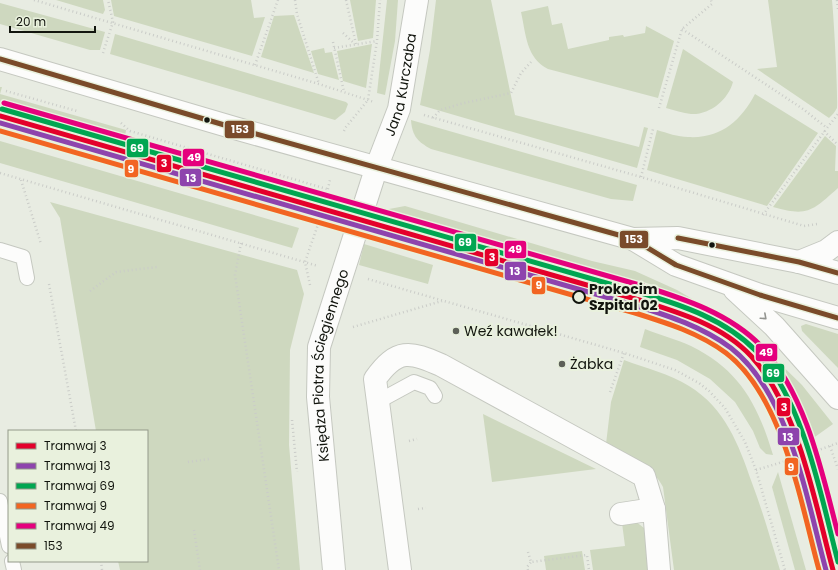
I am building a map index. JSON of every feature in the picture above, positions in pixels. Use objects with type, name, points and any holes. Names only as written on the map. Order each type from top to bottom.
[{"type":"street","name":"Jana Kurczaba","points":[[377,166],[399,109],[417,0]]},
{"type":"street","points":[[0,59],[238,129],[377,166],[633,240],[676,265],[725,281],[760,295],[838,318]]},
{"type":"street","name":"Księdza Piotra Ściegiennego","points":[[334,570],[318,397],[319,348],[377,166]]},
{"type":"street","points":[[633,240],[678,238],[799,262],[838,273]]},
{"type":"street","points":[[799,262],[826,251],[838,242]]},
{"type":"street","points":[[725,281],[774,326],[838,398]]},
{"type":"street","points":[[400,570],[375,378],[391,360],[401,355],[410,354],[441,365],[644,476],[654,509],[659,570]]},
{"type":"street","points":[[621,514],[654,509]]},
{"type":"lane","points":[[0,250],[23,257],[27,278]]},
{"type":"lane","points":[[379,401],[414,382],[430,388],[435,396]]},
{"type":"lane","points":[[0,501],[8,542]]},
{"type":"path","points":[[34,0],[113,22],[319,84],[379,104]]},
{"type":"path","points":[[104,53],[113,22],[108,0]]},
{"type":"path","points":[[255,65],[278,0]]},
{"type":"path","points":[[295,0],[297,14],[319,84]]},
{"type":"path","points":[[346,0],[356,44]]},
{"type":"path","points":[[346,127],[368,100],[377,41],[380,0]]},
{"type":"path","points":[[659,108],[682,29],[712,4],[711,0]]},
{"type":"path","points":[[837,0],[838,9]]},
{"type":"path","points":[[682,29],[804,109],[827,128]]},
{"type":"path","points":[[343,33],[356,44]]},
{"type":"path","points":[[334,48],[377,41]]},
{"type":"path","points":[[333,42],[344,92]]},
{"type":"path","points":[[433,118],[440,110],[470,101],[511,93],[521,72],[531,62]]},
{"type":"path","points":[[6,91],[78,111]]},
{"type":"path","points":[[764,215],[824,131],[838,114]]},
{"type":"path","points":[[421,115],[641,177],[804,226],[821,223]]},
{"type":"path","points":[[115,121],[122,123],[130,131],[327,189],[322,210],[305,262]]},
{"type":"path","points":[[641,177],[653,129]]},
{"type":"path","points":[[824,131],[838,145]]},
{"type":"path","points":[[0,173],[320,267]]},
{"type":"path","points":[[21,180],[42,246]]},
{"type":"path","points":[[241,243],[235,276],[279,570]]},
{"type":"path","points":[[90,291],[116,272],[157,267]]},
{"type":"path","points":[[48,277],[76,430]]},
{"type":"path","points":[[363,278],[624,352],[688,376],[709,391],[725,408],[739,429],[756,470],[785,570]]},
{"type":"path","points":[[346,329],[444,301]]},
{"type":"path","points":[[610,392],[624,352]]},
{"type":"path","points":[[408,441],[417,439]]},
{"type":"path","points":[[802,456],[838,443]]},
{"type":"path","points":[[830,446],[838,469]]},
{"type":"path","points":[[188,462],[209,459]]},
{"type":"path","points":[[756,470],[786,461]]},
{"type":"path","points":[[417,509],[426,508]]},
{"type":"path","points":[[194,530],[200,570]]},
{"type":"path","points":[[528,552],[530,562],[527,567],[528,570]]},
{"type":"path","points":[[530,562],[587,555],[589,570]]},
{"type":"green space","points":[[56,0],[103,0],[105,10],[103,14]]},
{"type":"green space","points":[[111,0],[251,0],[254,18],[265,17],[252,56],[114,16]]},
{"type":"green space","points":[[350,0],[376,0],[373,38],[358,41]]},
{"type":"green space","points":[[387,0],[398,0],[395,41],[385,95],[377,93]]},
{"type":"green space","points":[[436,0],[491,0],[515,115],[639,147],[644,127],[648,128],[637,168],[420,105],[430,50]]},
{"type":"green space","points":[[768,0],[832,0],[836,56],[837,108],[829,118],[757,69],[777,67]]},
{"type":"green space","points":[[0,3],[105,32],[100,50],[90,50],[0,24]]},
{"type":"green space","points":[[548,6],[552,25],[562,23],[568,49],[609,40],[609,37],[623,35],[624,37],[645,33],[646,26],[674,41],[658,98],[548,69],[535,59],[528,45],[521,12]]},
{"type":"green space","points":[[294,15],[314,73],[261,57],[274,16]]},
{"type":"green space","points":[[115,34],[346,102],[348,104],[345,112],[335,120],[110,54]]},
{"type":"green space","points":[[372,44],[366,88],[343,81],[337,51]]},
{"type":"green space","points":[[324,48],[325,53],[332,52],[339,80],[318,74],[311,51]]},
{"type":"green space","points":[[683,49],[733,82],[731,89],[723,100],[705,112],[691,114],[666,108]]},
{"type":"green space","points":[[0,94],[126,130],[125,137],[312,194],[308,199],[0,109]]},
{"type":"green space","points":[[755,94],[818,133],[767,206],[647,170],[657,130],[684,137],[710,135],[720,131],[736,120]]},
{"type":"green space","points":[[411,120],[637,185],[633,201],[611,199],[431,149],[416,138]]},
{"type":"green space","points":[[825,136],[836,146],[835,171],[838,171],[838,188],[822,202],[809,210],[794,211],[773,207]]},
{"type":"green space","points":[[0,141],[299,228],[292,248],[0,163]]},
{"type":"green space","points":[[50,202],[297,270],[304,294],[290,350],[289,445],[300,570],[120,570],[118,562],[148,562],[148,430],[96,430],[60,218]]},
{"type":"green space","points":[[405,206],[592,261],[635,271],[677,290],[721,316],[759,343],[802,385],[833,424],[805,444],[794,411],[778,377],[750,344],[709,316],[601,281],[379,217],[389,209]]},
{"type":"green space","points":[[364,244],[433,265],[428,284],[359,265]]},
{"type":"green space","points":[[806,324],[838,334],[838,368],[802,331],[801,326]]},
{"type":"green space","points":[[645,329],[691,346],[722,366],[735,378],[745,391],[761,420],[773,455],[766,454],[760,448],[753,431],[735,402],[710,379],[677,360],[640,347]]},
{"type":"green space","points":[[624,360],[666,375],[689,386],[702,395],[721,416],[736,441],[742,455],[760,505],[780,570],[674,570],[663,487],[658,479],[645,467],[606,444],[611,402]]},
{"type":"green space","points":[[483,414],[596,469],[492,482]]},
{"type":"green space","points":[[778,472],[806,570],[795,570],[772,487]]},
{"type":"green space","points":[[635,521],[644,528],[651,570],[593,570],[590,550],[625,546],[622,523]]},
{"type":"green space","points":[[582,551],[585,570],[546,570],[544,556]]},
{"type":"tram line","name":"49","points":[[4,103],[643,286],[691,302],[721,316],[749,335],[761,346],[777,365],[790,387],[801,410],[810,435],[826,485],[838,534]]},
{"type":"tram line","name":"69","points":[[2,109],[641,293],[687,308],[717,322],[744,340],[756,351],[773,372],[787,396],[799,422],[809,450],[838,562]]},
{"type":"tram line","name":"3","points":[[0,116],[639,300],[669,309],[713,328],[727,336],[751,356],[768,377],[782,402],[793,429],[812,487],[833,570]]},
{"type":"tram line","name":"13","points":[[0,123],[637,306],[673,318],[709,334],[731,348],[751,368],[768,392],[782,420],[794,450],[826,570]]},
{"type":"tram line","name":"9","points":[[0,131],[635,313],[694,334],[726,353],[746,372],[762,396],[776,423],[787,453],[797,484],[819,570]]},
{"type":"transit line","name":"153","points":[[0,59],[238,129],[633,239],[676,265],[760,295],[838,318]]},
{"type":"transit line","name":"153","points":[[678,238],[799,262],[838,273]]},
{"type":"place","name":"Prokocim Szpital 02","points":[[579,297]]},
{"type":"place","name":"Weź kawałek!","points":[[456,331]]},
{"type":"place","name":"Żabka","points":[[562,364]]}]
